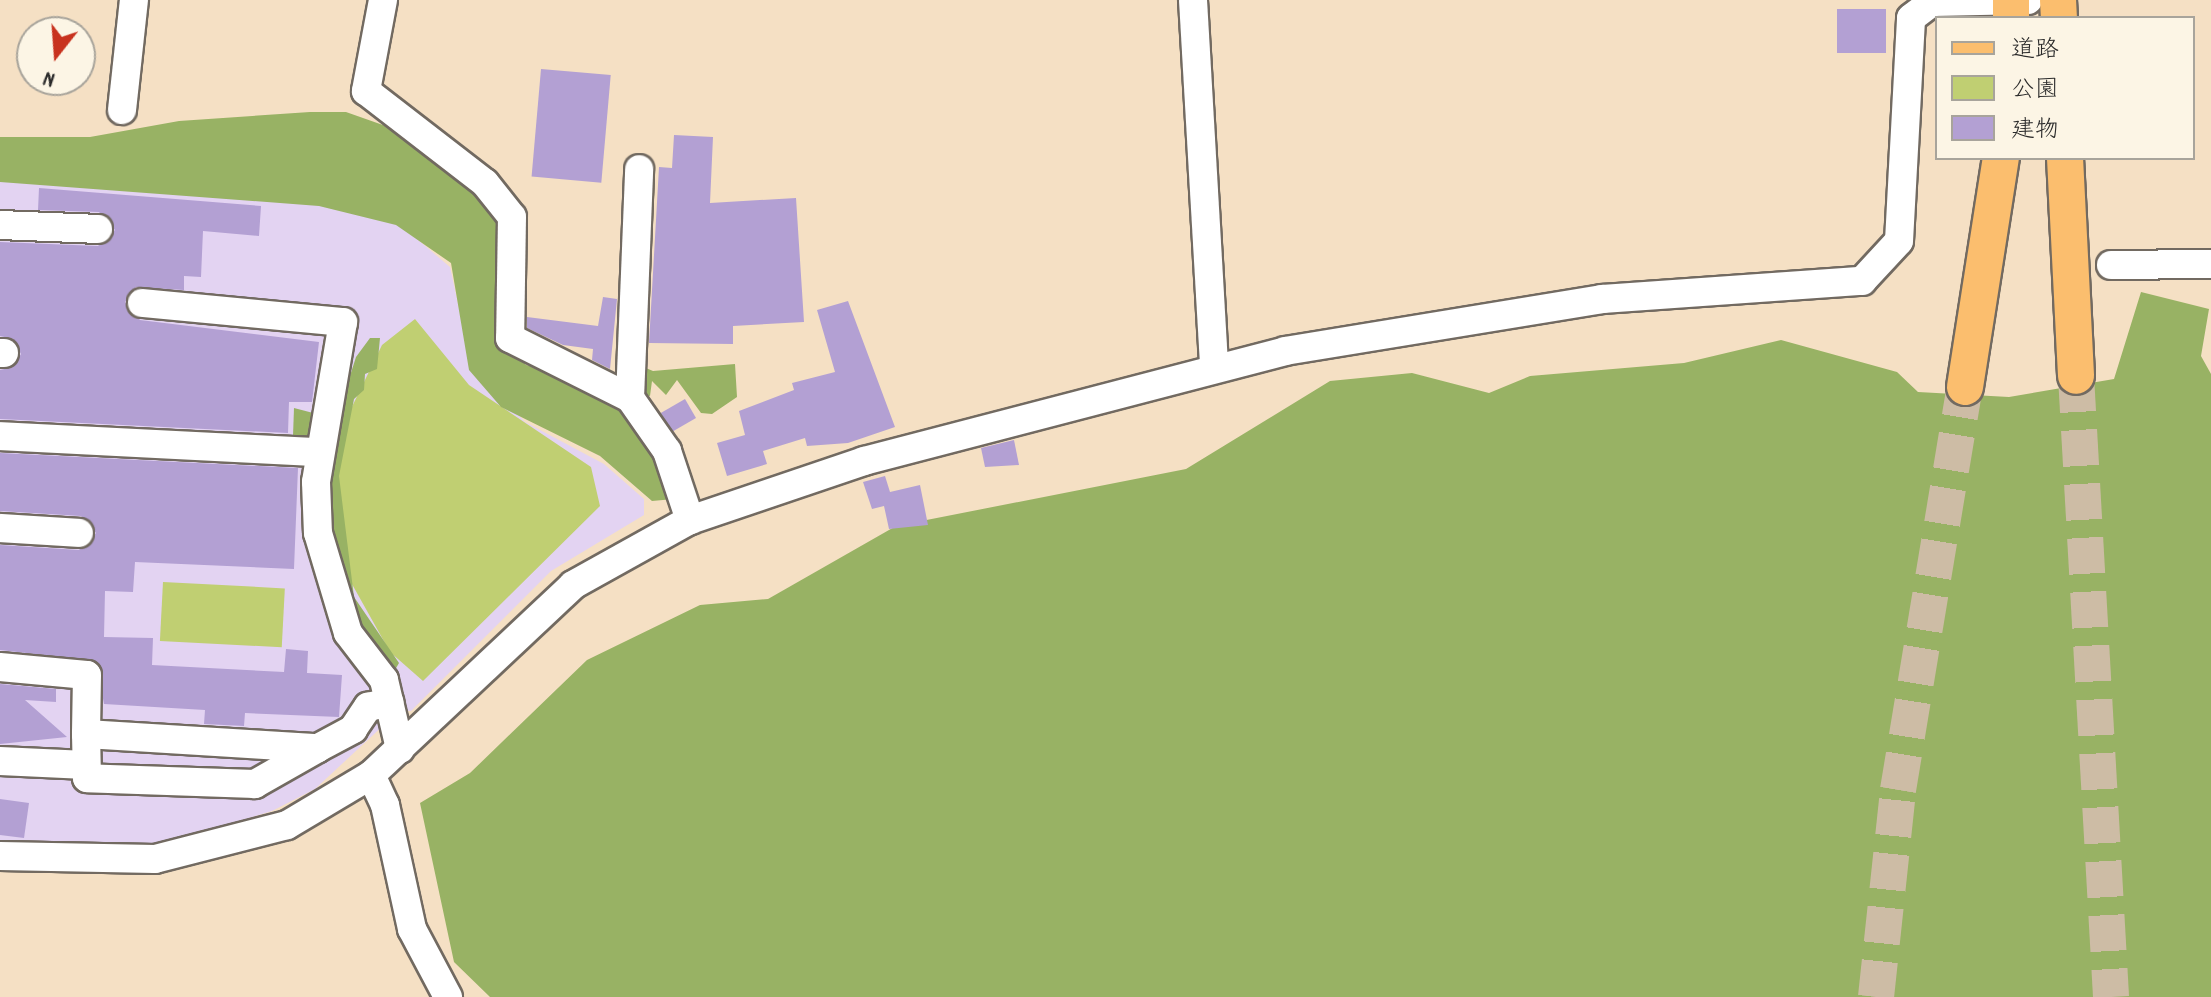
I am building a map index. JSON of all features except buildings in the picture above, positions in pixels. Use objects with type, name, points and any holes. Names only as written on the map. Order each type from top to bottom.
[{"type":"main road","points":[[1965,387],[2001,160]]},
{"type":"main road","points":[[2065,160],[2076,376]]},
{"type":"street","points":[[122,110],[134,0]]},
{"type":"street","points":[[383,0],[366,91],[485,183],[512,217],[510,338],[630,398],[667,451],[690,520]]},
{"type":"street","points":[[1193,0],[1214,367]]},
{"type":"street","points":[[0,856],[111,860],[200,853],[287,825],[371,775],[573,585],[690,520],[864,461],[1214,367],[1602,299],[1862,281],[1899,241],[1904,50],[1911,18],[1930,1],[2028,0]]},
{"type":"street","points":[[630,398],[639,169]]},
{"type":"street","points":[[0,225],[98,229]]},
{"type":"street","points":[[2111,265],[2211,264]]},
{"type":"street","points":[[142,303],[343,322],[320,452],[318,533],[331,586],[348,633],[386,691],[400,749]]},
{"type":"street","points":[[0,436],[320,452]]},
{"type":"street","points":[[0,528],[79,533]]},
{"type":"street","points":[[0,667],[87,675],[87,778],[255,784],[353,729],[368,707],[386,691]]},
{"type":"street","points":[[86,734],[318,748]]},
{"type":"street","points":[[0,761],[86,765]]},
{"type":"street","points":[[371,775],[385,805],[412,929],[448,997]]},
{"type":"shaded area","points":[[0,179],[114,182],[360,209],[397,222],[450,267],[468,349],[487,382],[525,422],[604,464],[644,499],[644,515],[551,571],[411,711],[400,710],[315,789],[272,811],[168,843],[103,848],[0,841]]},
{"type":"green space","points":[[346,112],[397,130],[466,178],[500,220],[500,336],[526,365],[558,372],[639,420],[674,499],[652,501],[600,456],[501,407],[469,370],[451,263],[396,225],[319,206],[0,182],[0,137],[90,137],[179,121]]},
{"type":"green space","points":[[2141,292],[2209,309],[2201,356],[2211,374],[2211,997],[490,997],[454,962],[420,803],[470,773],[587,660],[700,605],[768,599],[896,526],[1186,469],[1330,381],[1412,373],[1489,393],[1530,376],[1684,363],[1781,340],[1897,372],[1918,392],[2009,397],[2114,379]]},
{"type":"green space","points":[[415,319],[469,385],[591,467],[600,506],[423,681],[390,652],[348,577],[335,473],[347,417],[382,345]]},
{"type":"green space","points":[[370,338],[380,338],[377,369],[365,374],[364,390],[354,399],[339,476],[354,597],[399,663],[392,675],[338,590],[326,491],[334,426],[356,357]]},
{"type":"green space","points":[[735,364],[737,397],[712,414],[701,413],[677,380],[666,395],[652,381],[650,396],[640,394],[641,366],[653,371]]},
{"type":"green space","points":[[294,408],[317,414],[314,438],[293,436]]},
{"type":"green space","points":[[163,582],[285,588],[282,647],[160,641]]},
{"type":"tunnel","points":[[2076,376],[2111,997]]},
{"type":"tunnel","points":[[1876,997],[1898,790],[1965,387]]}]
